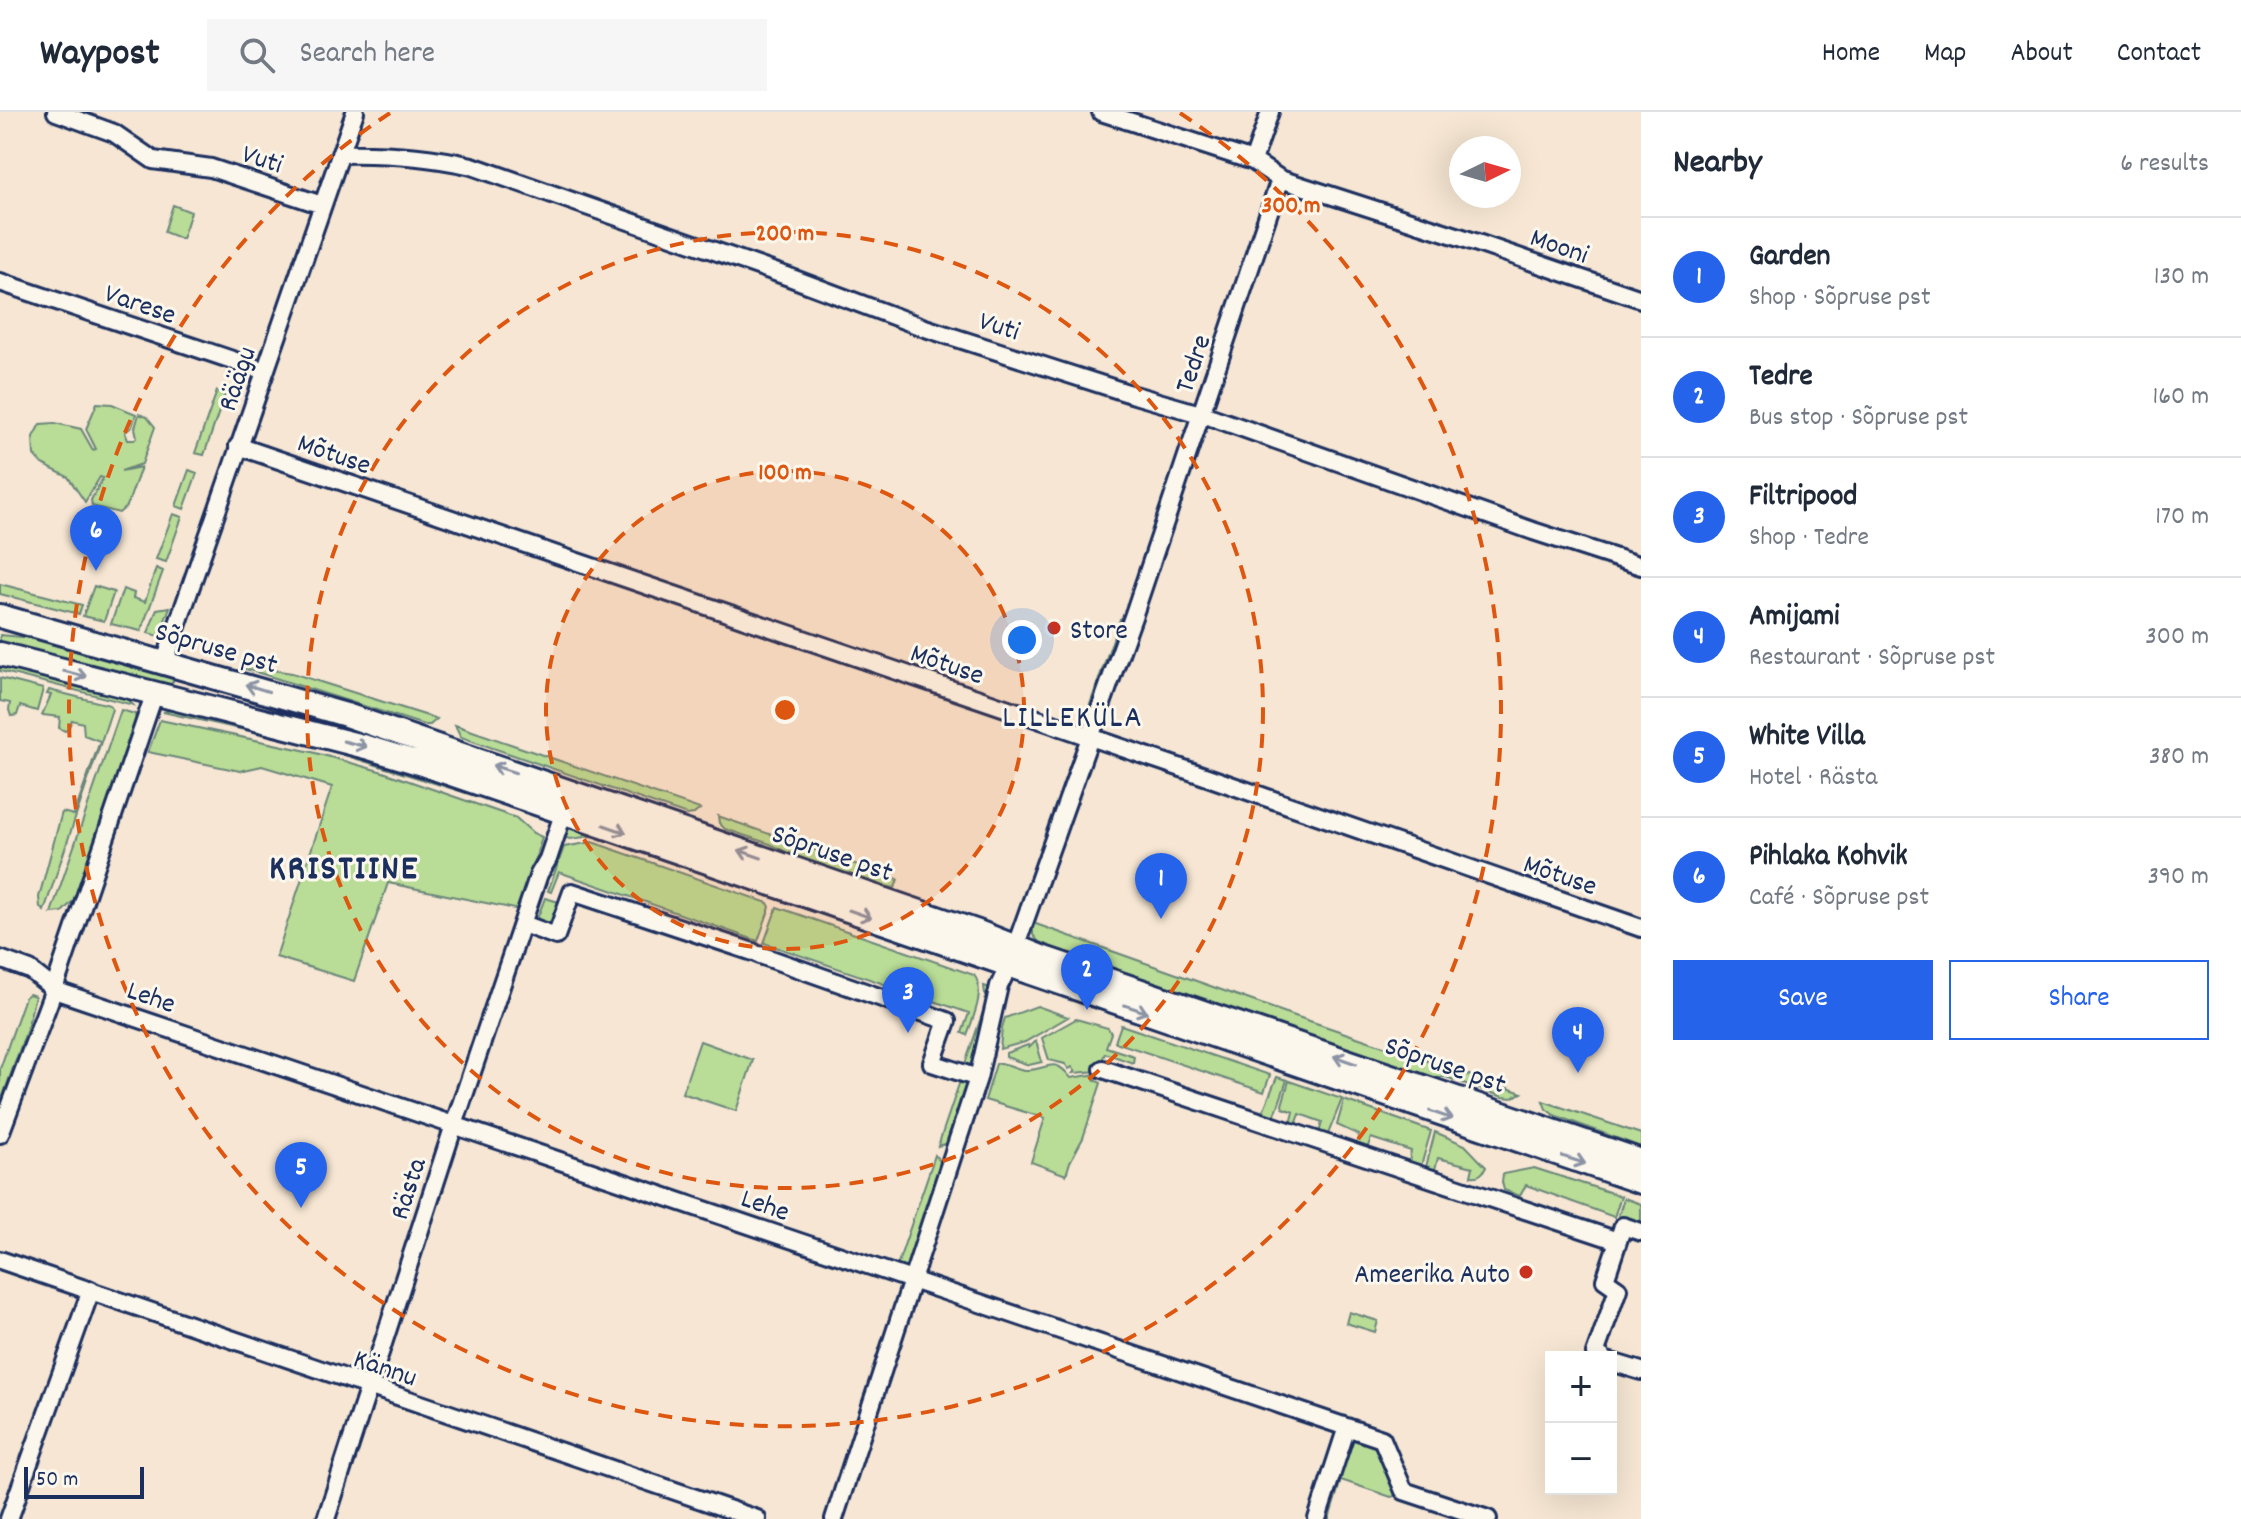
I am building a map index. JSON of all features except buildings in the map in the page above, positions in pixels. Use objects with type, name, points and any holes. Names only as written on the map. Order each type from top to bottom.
[{"type":"main road","name":"Sõpruse pst","points":[[0,616],[346,715],[547,783],[978,932],[1013,956],[1506,1138],[1641,1182]]},
{"type":"main road","name":"Sõpruse pst","points":[[0,654],[366,747],[1641,1161]]},
{"type":"street","name":"Vuti","points":[[56,112],[114,133],[153,160],[211,168],[322,205]]},
{"type":"street","name":"Räägu","points":[[165,661],[355,112]]},
{"type":"street","name":"Mooni","points":[[1101,112],[1253,161],[1280,179],[1641,299]]},
{"type":"street","points":[[1253,161],[1270,112]]},
{"type":"street","name":"Vuti","points":[[340,154],[422,156],[472,166],[925,328],[1131,394],[1201,413],[1533,531],[1641,566]]},
{"type":"street","name":"Tedre","points":[[834,1519],[978,1078],[999,986],[1013,956],[1091,738],[1280,179]]},
{"type":"street","name":"Varese","points":[[0,282],[265,371]]},
{"type":"street","name":"Mõtuse","points":[[238,446],[1641,928]]},
{"type":"street","points":[[0,1134],[54,989],[154,695]]},
{"type":"street","name":"Rästa","points":[[326,1519],[539,874],[548,818],[541,803]]},
{"type":"street","name":"Rästa","points":[[539,874],[548,859],[564,811]]},
{"type":"street","points":[[523,924],[556,936],[572,892],[757,954],[947,1021],[932,1063],[978,1078]]},
{"type":"street","name":"Lehe","points":[[0,959],[30,970],[54,989],[1382,1439],[1404,1491],[1488,1519]]},
{"type":"street","points":[[1103,1069],[1618,1241]]},
{"type":"street","points":[[1596,1351],[1618,1289],[1605,1280],[1623,1226],[1641,1232]]},
{"type":"street","name":"Kännu","points":[[0,1260],[757,1519]]},
{"type":"street","points":[[9,1519],[91,1290]]},
{"type":"street","points":[[1617,1364],[1641,1371]]},
{"type":"street","points":[[1317,1519],[1347,1427]]},
{"type":"green space","points":[[173,205],[191,212],[182,239],[164,232]]},
{"type":"green space","points":[[217,391],[225,394],[204,455],[195,453]]},
{"type":"green space","points":[[97,403],[112,404],[136,414],[132,427],[125,432],[128,440],[137,437],[135,428],[139,414],[147,417],[155,427],[142,464],[121,471],[141,467],[127,506],[119,513],[92,506],[91,500],[103,478],[100,477],[85,502],[68,477],[42,464],[34,455],[33,437],[40,424],[55,423],[81,429],[93,450],[96,449],[86,429]]},
{"type":"green space","points":[[189,470],[197,473],[184,509],[176,506]]},
{"type":"green space","points":[[173,514],[182,517],[166,562],[156,559]]},
{"type":"green space","points":[[156,568],[163,571],[141,631],[111,624],[123,589],[134,593],[133,598],[145,602]]},
{"type":"green space","points":[[0,584],[82,605],[79,614],[0,594]]},
{"type":"green space","points":[[94,586],[114,592],[104,621],[83,616]]},
{"type":"green space","points":[[170,607],[159,636],[148,633],[157,609]]},
{"type":"green space","points":[[1120,619],[1124,623],[1089,721],[1086,716]]},
{"type":"green space","points":[[0,635],[33,638],[172,677],[173,681],[170,687],[0,644]]},
{"type":"green space","points":[[0,662],[124,696],[133,705],[0,671]]},
{"type":"green space","points":[[246,666],[292,673],[437,719],[430,725],[424,725],[245,669]]},
{"type":"green space","points":[[0,678],[43,689],[37,711],[20,706],[17,715],[11,716],[10,703],[0,701]]},
{"type":"green space","points":[[49,690],[110,705],[112,709],[44,911],[40,907],[39,897],[62,812],[74,815],[100,741],[84,735],[83,723],[72,720],[65,731],[59,728],[60,717],[42,715],[51,695],[47,694]]},
{"type":"green space","points":[[175,709],[430,775],[479,797],[312,745],[163,712]]},
{"type":"green space","points":[[121,710],[135,714],[136,721],[73,901],[62,912],[51,913]]},
{"type":"green space","points":[[160,720],[312,752],[383,772],[516,818],[542,837],[520,910],[388,883],[354,981],[276,957],[332,787],[262,766],[240,771],[148,752]]},
{"type":"green space","points":[[455,725],[700,809],[687,815],[461,737]]},
{"type":"green space","points":[[718,816],[898,879],[895,888],[838,877],[770,844],[725,829],[719,823]]},
{"type":"green space","points":[[569,824],[964,960],[961,962],[592,836],[563,837]]},
{"type":"green space","points":[[592,842],[768,903],[770,907],[758,941],[559,872],[551,892],[548,891],[564,847]]},
{"type":"green space","points":[[545,898],[559,902],[550,924],[537,919]]},
{"type":"green space","points":[[777,907],[974,975],[979,996],[967,1035],[962,1033],[969,1013],[764,943]]},
{"type":"green space","points":[[1033,923],[1522,1093],[1512,1098],[1503,1097],[1446,1077],[1422,1077],[1043,947],[1033,935]]},
{"type":"green space","points":[[984,986],[990,988],[973,1064],[964,1067],[986,1003]]},
{"type":"green space","points":[[29,994],[35,996],[27,1029],[0,1104],[0,1069],[25,997]]},
{"type":"green space","points":[[1037,1006],[1068,1017],[1025,1042],[1000,1049],[1005,1018]]},
{"type":"green space","points":[[1076,1019],[1108,1028],[1111,1033],[1106,1047],[1134,1056],[1133,1063],[1105,1053],[1098,1071],[1073,1073],[1072,1067],[1069,1069],[1065,1064],[1049,1060],[1042,1038]]},
{"type":"green space","points":[[1121,1025],[1270,1075],[1264,1092],[1115,1042]]},
{"type":"green space","points":[[700,1041],[753,1060],[736,1111],[682,1093]]},
{"type":"green space","points":[[1036,1041],[1042,1062],[1029,1065],[1006,1057],[1006,1053],[1028,1045],[1029,1048]]},
{"type":"green space","points":[[996,1064],[1025,1070],[1054,1065],[1071,1078],[1097,1074],[1095,1080],[1101,1083],[1083,1138],[1066,1175],[1031,1162],[1045,1118],[985,1100]]},
{"type":"green space","points":[[1277,1077],[1287,1080],[1274,1118],[1263,1111]]},
{"type":"green space","points":[[961,1078],[967,1086],[949,1143],[938,1146]]},
{"type":"green space","points":[[1289,1081],[1342,1099],[1326,1139],[1318,1137],[1322,1122],[1300,1114],[1296,1125],[1291,1124],[1294,1112],[1282,1105]]},
{"type":"green space","points":[[1344,1100],[1431,1131],[1421,1166],[1409,1162],[1411,1151],[1371,1138],[1367,1149],[1355,1147],[1359,1135],[1337,1125]]},
{"type":"green space","points":[[1543,1101],[1641,1134],[1641,1147],[1554,1115],[1546,1109]]},
{"type":"green space","points":[[1435,1132],[1465,1145],[1486,1167],[1484,1172],[1471,1176],[1473,1167],[1438,1158],[1435,1169],[1426,1167]]},
{"type":"green space","points":[[935,1155],[942,1164],[909,1264],[901,1270],[896,1269]]},
{"type":"green space","points":[[1534,1168],[1621,1196],[1614,1217],[1526,1185],[1520,1196],[1504,1190],[1503,1174]]},
{"type":"green space","points":[[1624,1198],[1641,1204],[1641,1223],[1636,1226],[1617,1220]]},
{"type":"green space","points":[[1349,1312],[1378,1321],[1375,1332],[1346,1323]]},
{"type":"green space","points":[[1355,1434],[1377,1444],[1402,1494],[1391,1497],[1341,1480],[1329,1519],[1322,1519],[1350,1437]]},
{"type":"place","name":"Pihlaka Kohvik","points":[[96,571]]},
{"type":"place","name":"Store","points":[[1054,628]]},
{"type":"place","name":"Garden","points":[[1161,919]]},
{"type":"place","name":"Tedre","points":[[1087,1010]]},
{"type":"place","name":"Filtripood","points":[[908,1033]]},
{"type":"place","name":"Amijami","points":[[1578,1073]]},
{"type":"place","name":"White Villa","points":[[301,1208]]},
{"type":"place","name":"Ameerika Auto","points":[[1526,1272]]},
{"type":"district","name":"LILLEKÜLA","points":[[1073,715]]},
{"type":"district","name":"KRISTIINE","points":[[344,865]]}]
